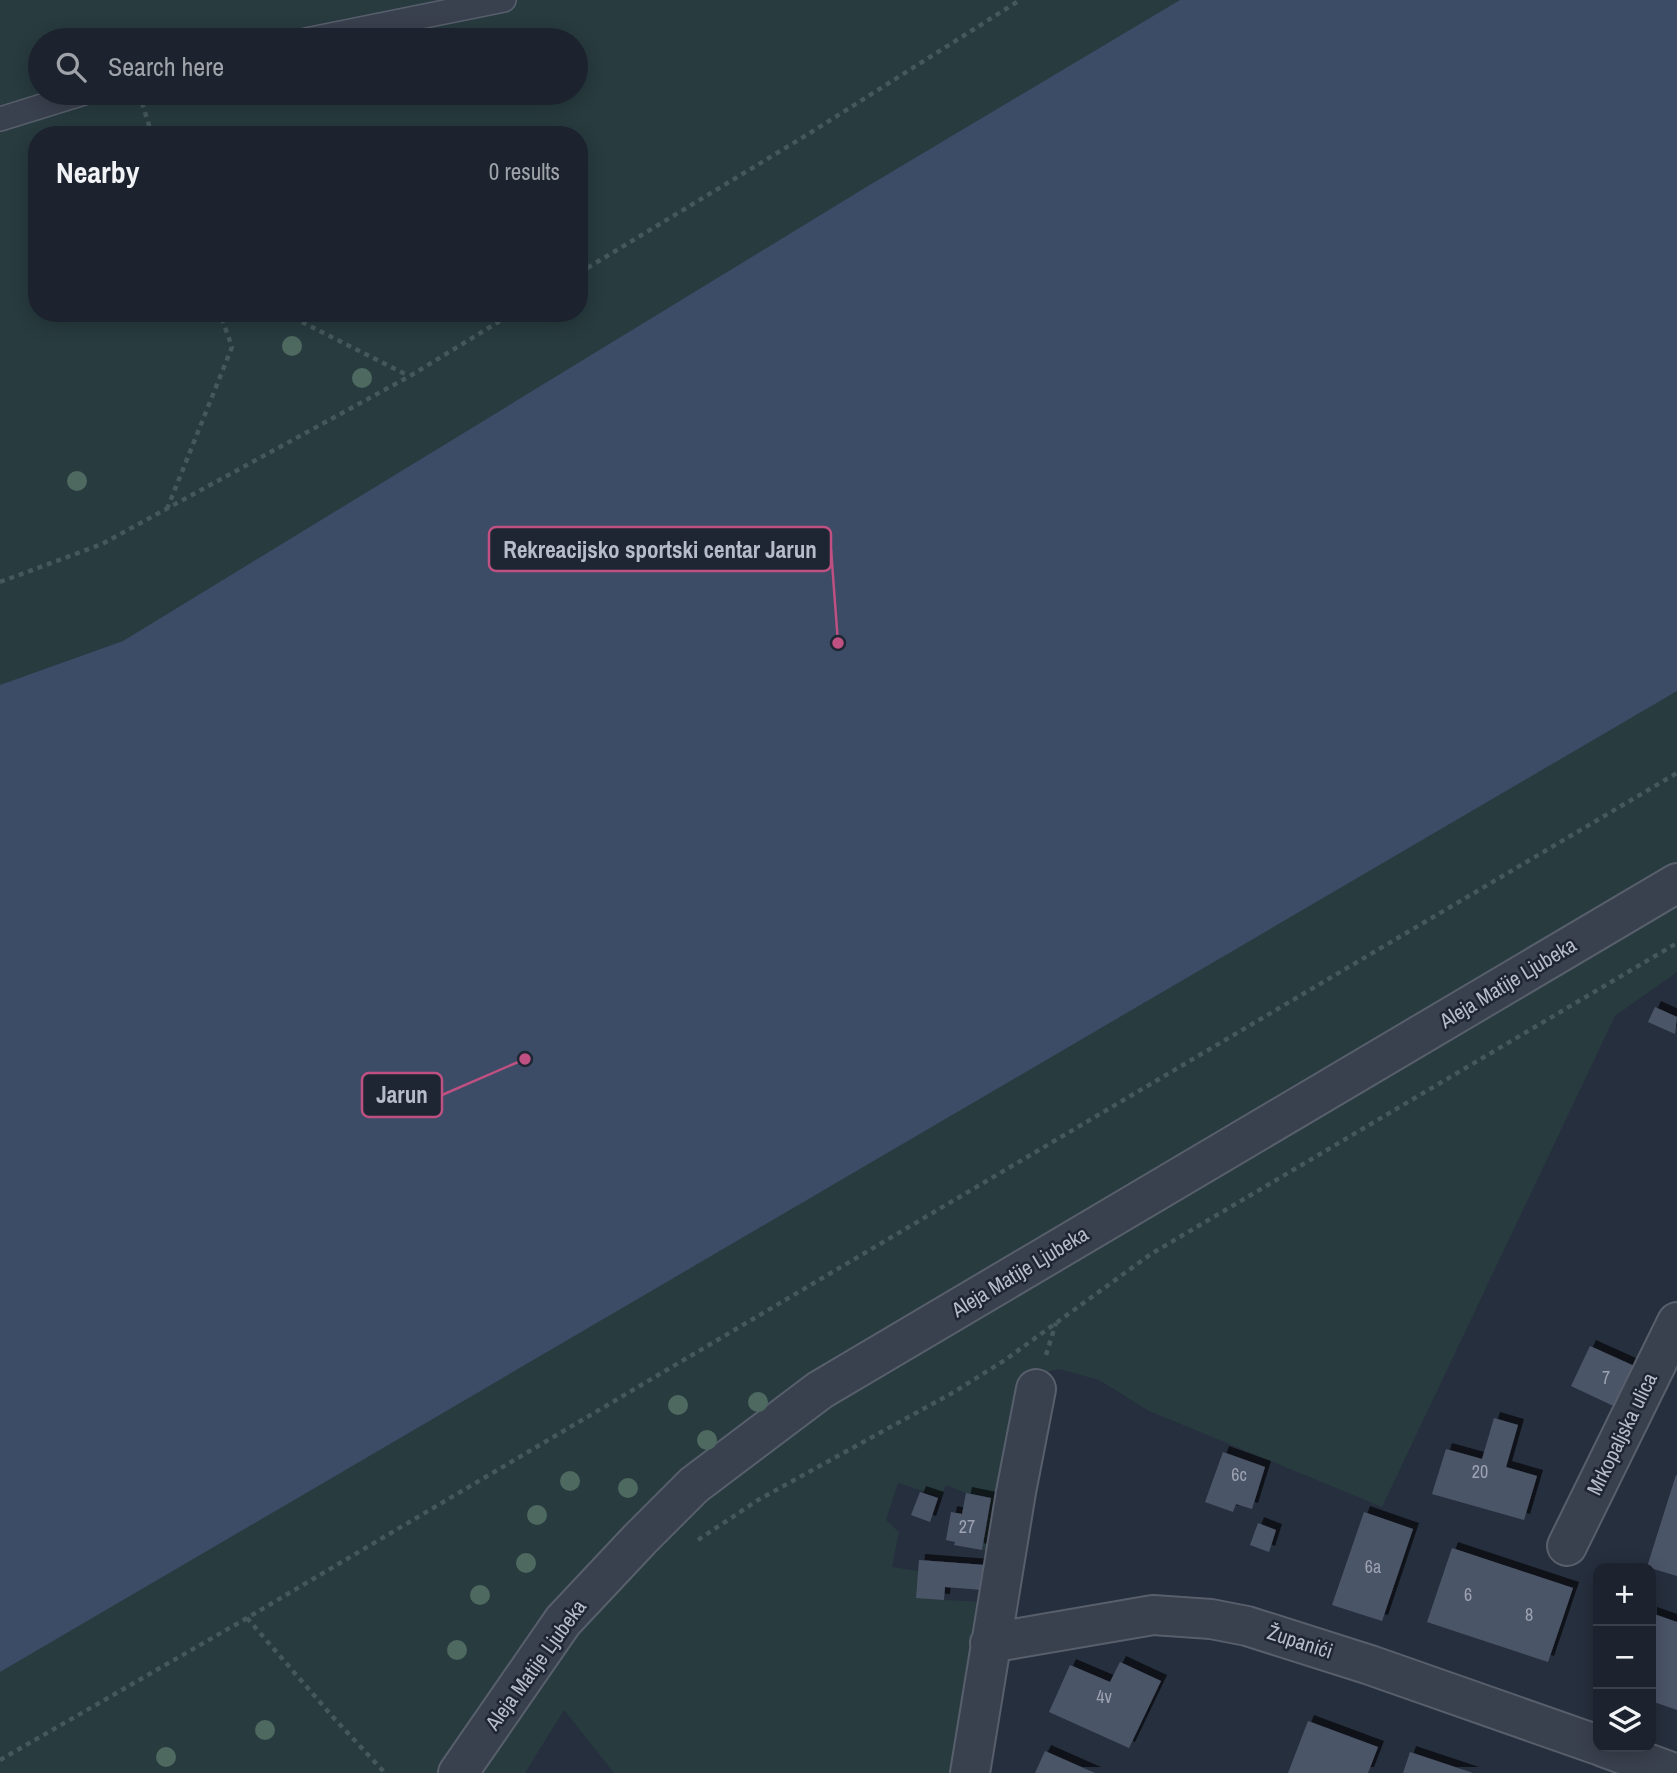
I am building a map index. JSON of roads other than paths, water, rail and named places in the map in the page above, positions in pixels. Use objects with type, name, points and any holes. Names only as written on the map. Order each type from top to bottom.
[{"type":"street","name":"Aleja Matije Ljubeka","points":[[458,1773],[563,1621],[640,1539],[694,1485],[820,1390],[1677,883]]},
{"type":"street","name":"Mrkopaljska ulica","points":[[1567,1546],[1677,1322]]},
{"type":"street","points":[[970,1773],[990,1643],[1036,1389]]},
{"type":"street","name":"Županići","points":[[990,1643],[1153,1615],[1211,1619],[1247,1626],[1370,1665],[1522,1716],[1593,1743]]},
{"type":"street","points":[[1617,1752],[1674,1773]]},
{"type":"lane","points":[[365,28],[504,0]]},
{"type":"lane","points":[[0,119],[45,105]]},
{"type":"water","points":[[1180,0],[1677,0],[1677,691],[0,1672],[0,685],[123,641],[868,186]]},
{"type":"place","name":"Rekreacijsko sportski centar Jarun","points":[[838,643]]},
{"type":"place","name":"Jarun","points":[[525,1059]]}]
